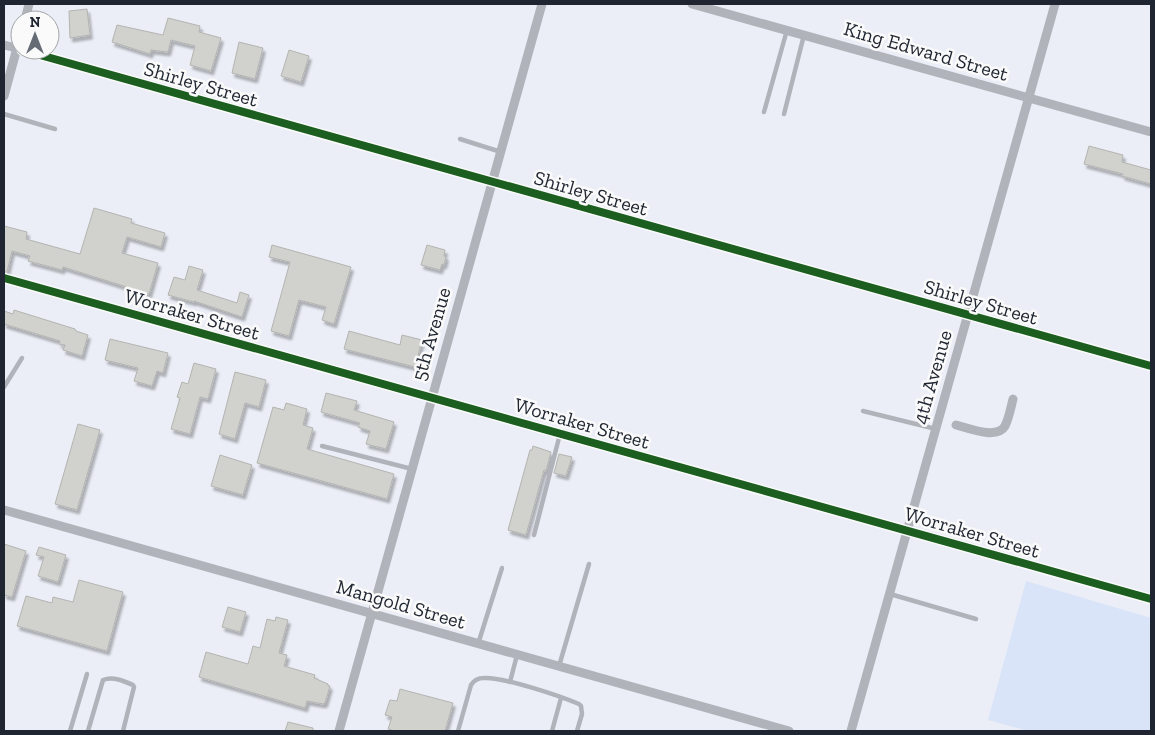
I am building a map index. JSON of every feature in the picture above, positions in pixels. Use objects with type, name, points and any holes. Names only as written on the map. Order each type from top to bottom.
[{"type":"street","name":"5th Avenue","points":[[339,731],[542,4]]},
{"type":"street","name":"King Edward Street","points":[[692,4],[1151,132]]},
{"type":"street","name":"4th Avenue","points":[[851,731],[1055,4]]},
{"type":"street","points":[[4,96],[16,60]]},
{"type":"street","name":"Shirley Street","points":[[59,60],[492,183],[1151,366]]},
{"type":"street","name":"Worraker Street","points":[[4,278],[1151,599]]},
{"type":"street","points":[[956,425],[988,433],[996,433],[1002,430],[1005,425],[1013,398]]},
{"type":"street","name":"Mangold Street","points":[[4,510],[789,731]]},
{"type":"lane","points":[[764,112],[787,30]]},
{"type":"lane","points":[[784,114],[804,35]]},
{"type":"lane","points":[[4,114],[54,129]]},
{"type":"lane","points":[[460,139],[501,152]]},
{"type":"lane","points":[[4,387],[22,358]]},
{"type":"lane","points":[[864,411],[936,429]]},
{"type":"lane","points":[[534,535],[560,434]]},
{"type":"lane","points":[[322,446],[412,469]]},
{"type":"lane","points":[[559,666],[589,564]]},
{"type":"lane","points":[[478,644],[502,568]]},
{"type":"lane","points":[[890,594],[976,619]]},
{"type":"lane","points":[[510,682],[517,655]]},
{"type":"lane","points":[[70,731],[87,674]]},
{"type":"lane","points":[[88,731],[99,688],[102,680],[106,678],[126,682],[134,687],[124,731]]},
{"type":"lane","points":[[458,731],[471,685],[475,680],[485,678],[510,682],[548,693],[581,706],[582,714],[577,731]]},
{"type":"lane","points":[[552,731],[561,698]]},
{"type":"shaded area","points":[[1026,581],[1151,618],[1151,731],[1028,731],[988,720]]},
{"type":"building","points":[[87,9],[90,35],[70,38],[69,11]]},
{"type":"building","points":[[168,18],[200,26],[199,32],[221,38],[211,71],[190,65],[195,46],[171,40],[168,52],[151,50],[150,54],[112,42],[117,25],[163,35]]},
{"type":"building","points":[[239,42],[263,48],[255,79],[232,73]]},
{"type":"building","points":[[289,50],[309,56],[301,82],[281,76]]},
{"type":"building","points":[[1089,146],[1123,155],[1122,162],[1151,170],[1151,184],[1122,176],[1123,174],[1084,164]]},
{"type":"building","points":[[94,208],[132,219],[131,223],[165,233],[161,247],[127,237],[122,253],[158,263],[149,294],[63,267],[62,270],[28,261],[30,256],[12,251],[7,272],[4,272],[4,226],[27,232],[26,239],[80,254]]},
{"type":"building","points":[[272,245],[351,267],[334,324],[322,320],[326,307],[299,300],[289,336],[271,331],[290,262],[269,257]]},
{"type":"building","points":[[427,245],[445,250],[444,265],[442,264],[440,270],[421,265]]},
{"type":"building","points":[[189,266],[203,270],[197,290],[237,303],[240,292],[249,295],[242,317],[194,301],[168,295],[174,277],[185,280]]},
{"type":"building","points":[[14,310],[75,329],[88,335],[82,356],[63,350],[65,345],[59,344],[60,341],[4,324],[4,311],[13,314]]},
{"type":"building","points":[[349,331],[400,345],[402,335],[422,340],[415,367],[344,349]]},
{"type":"building","points":[[110,339],[168,353],[163,373],[157,371],[152,386],[134,381],[138,368],[105,360]]},
{"type":"building","points":[[194,363],[216,369],[208,399],[200,397],[190,434],[171,429],[180,398],[177,397],[182,382],[188,384]]},
{"type":"building","points":[[235,372],[266,380],[259,407],[245,403],[235,439],[219,434]]},
{"type":"building","points":[[326,393],[357,401],[354,410],[394,422],[386,449],[366,444],[370,431],[358,427],[360,423],[321,412]]},
{"type":"building","points":[[286,403],[307,409],[303,425],[313,428],[307,449],[394,474],[387,499],[257,463],[273,407],[284,410]]},
{"type":"building","points":[[78,424],[100,430],[77,510],[55,504]]},
{"type":"building","points":[[533,446],[551,452],[546,471],[544,470],[526,535],[508,530],[530,450],[532,450]]},
{"type":"building","points":[[559,454],[572,457],[566,476],[554,473]]},
{"type":"building","points":[[220,455],[252,465],[243,495],[211,486]]},
{"type":"building","points":[[4,544],[26,551],[12,597],[4,595]]},
{"type":"building","points":[[39,547],[66,555],[58,582],[38,576],[44,557],[36,555]]},
{"type":"building","points":[[79,580],[123,592],[107,651],[17,626],[26,596],[52,603],[53,597],[73,602]]},
{"type":"building","points":[[228,607],[246,612],[240,632],[222,627]]},
{"type":"building","points":[[276,617],[288,620],[279,653],[287,655],[284,666],[315,675],[314,678],[328,684],[330,686],[325,703],[307,701],[305,708],[199,677],[206,652],[248,664],[253,646],[260,648],[267,619],[275,621]]},
{"type":"building","points":[[400,689],[453,703],[445,731],[395,731],[388,729],[392,717],[385,715],[390,700],[397,701]]},
{"type":"building","points":[[288,722],[313,728],[313,731],[285,731]]},
{"type":"cycle path","points":[[58,60],[1151,366]]},
{"type":"cycle path","points":[[4,278],[1151,599]]}]
